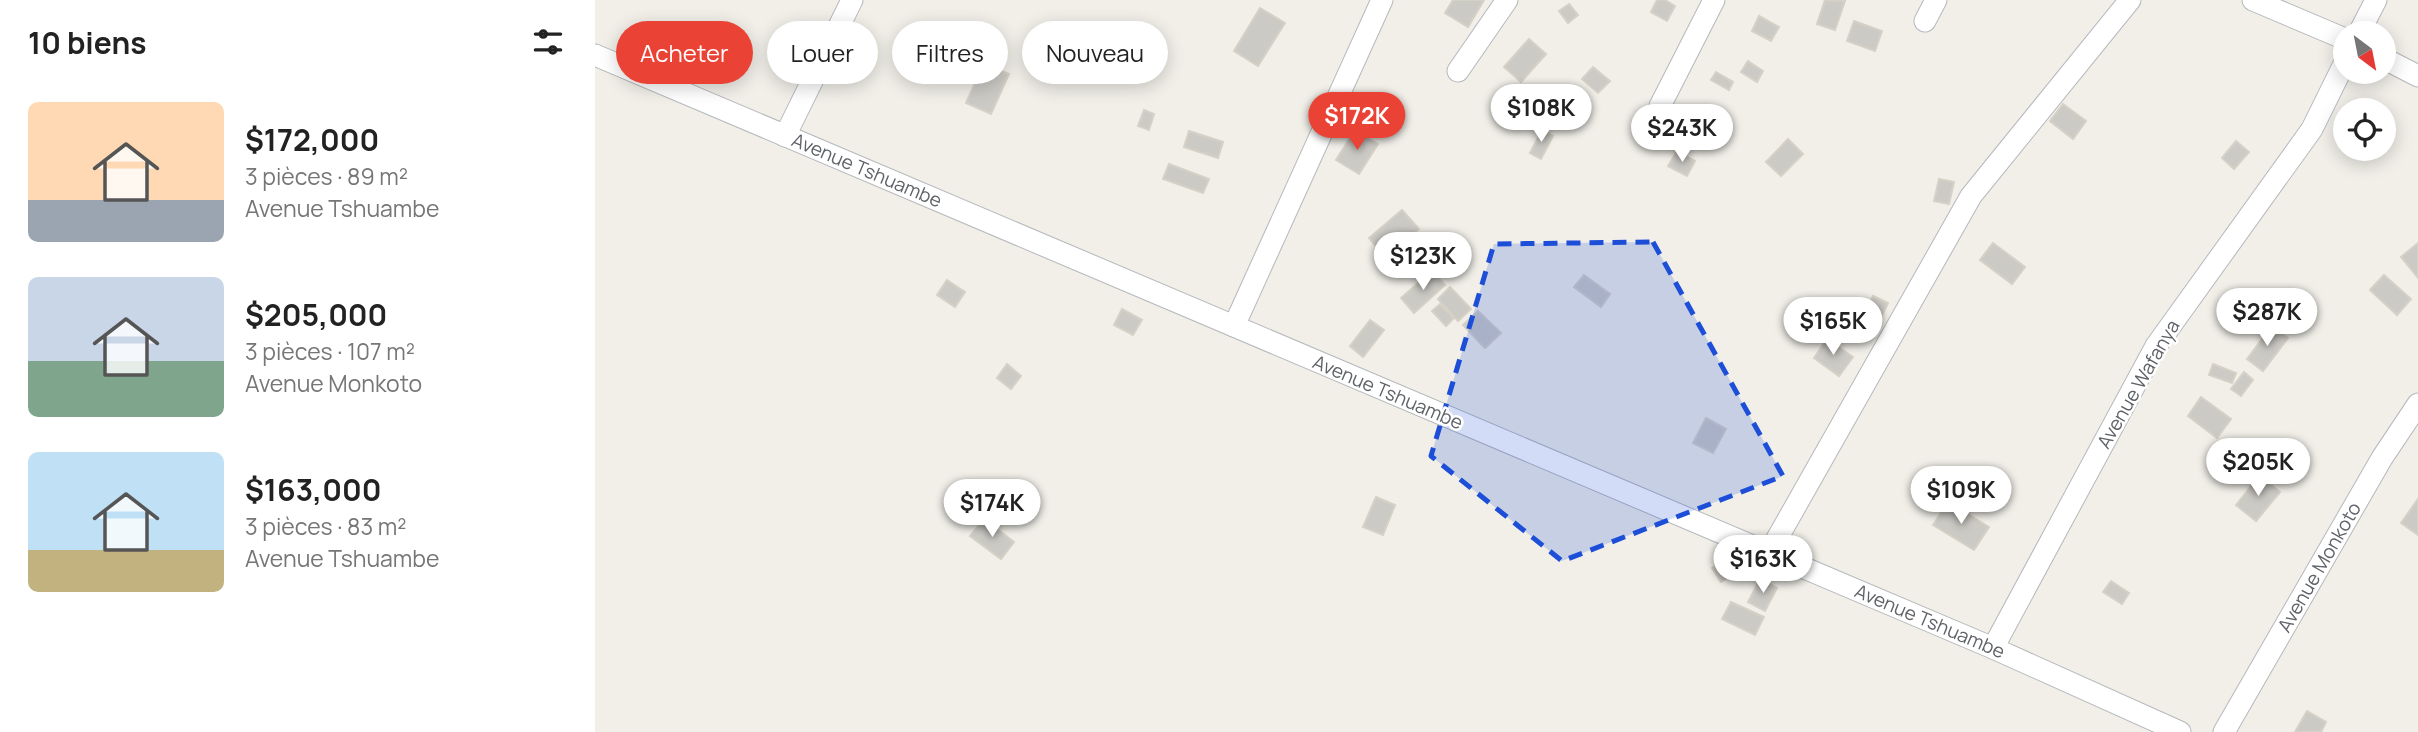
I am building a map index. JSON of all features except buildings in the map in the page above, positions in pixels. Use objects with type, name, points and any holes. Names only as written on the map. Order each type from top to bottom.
[{"type":"street","points":[[785,136],[852,0]]},
{"type":"street","points":[[1234,326],[1382,0]]},
{"type":"street","points":[[1458,71],[1507,0]]},
{"type":"street","points":[[1660,106],[1714,0]]},
{"type":"street","points":[[1925,21],[1937,0]]},
{"type":"street","points":[[1769,553],[1971,196],[2130,0]]},
{"type":"street","points":[[2253,0],[2333,34]]},
{"type":"street","points":[[2365,21],[2376,0]]},
{"type":"street","name":"Avenue Tshuambe","points":[[595,55],[1993,648],[2180,732]]},
{"type":"street","points":[[2396,65],[2418,76]]},
{"type":"street","name":"Avenue Wafanya","points":[[1993,648],[2155,346],[2312,129],[2334,84]]},
{"type":"street","name":"Avenue Monkoto","points":[[2224,732],[2382,458],[2418,404]]},
{"type":"highlighted area","points":[[1653,242],[1783,476],[1562,561],[1431,456],[1494,244]]}]
